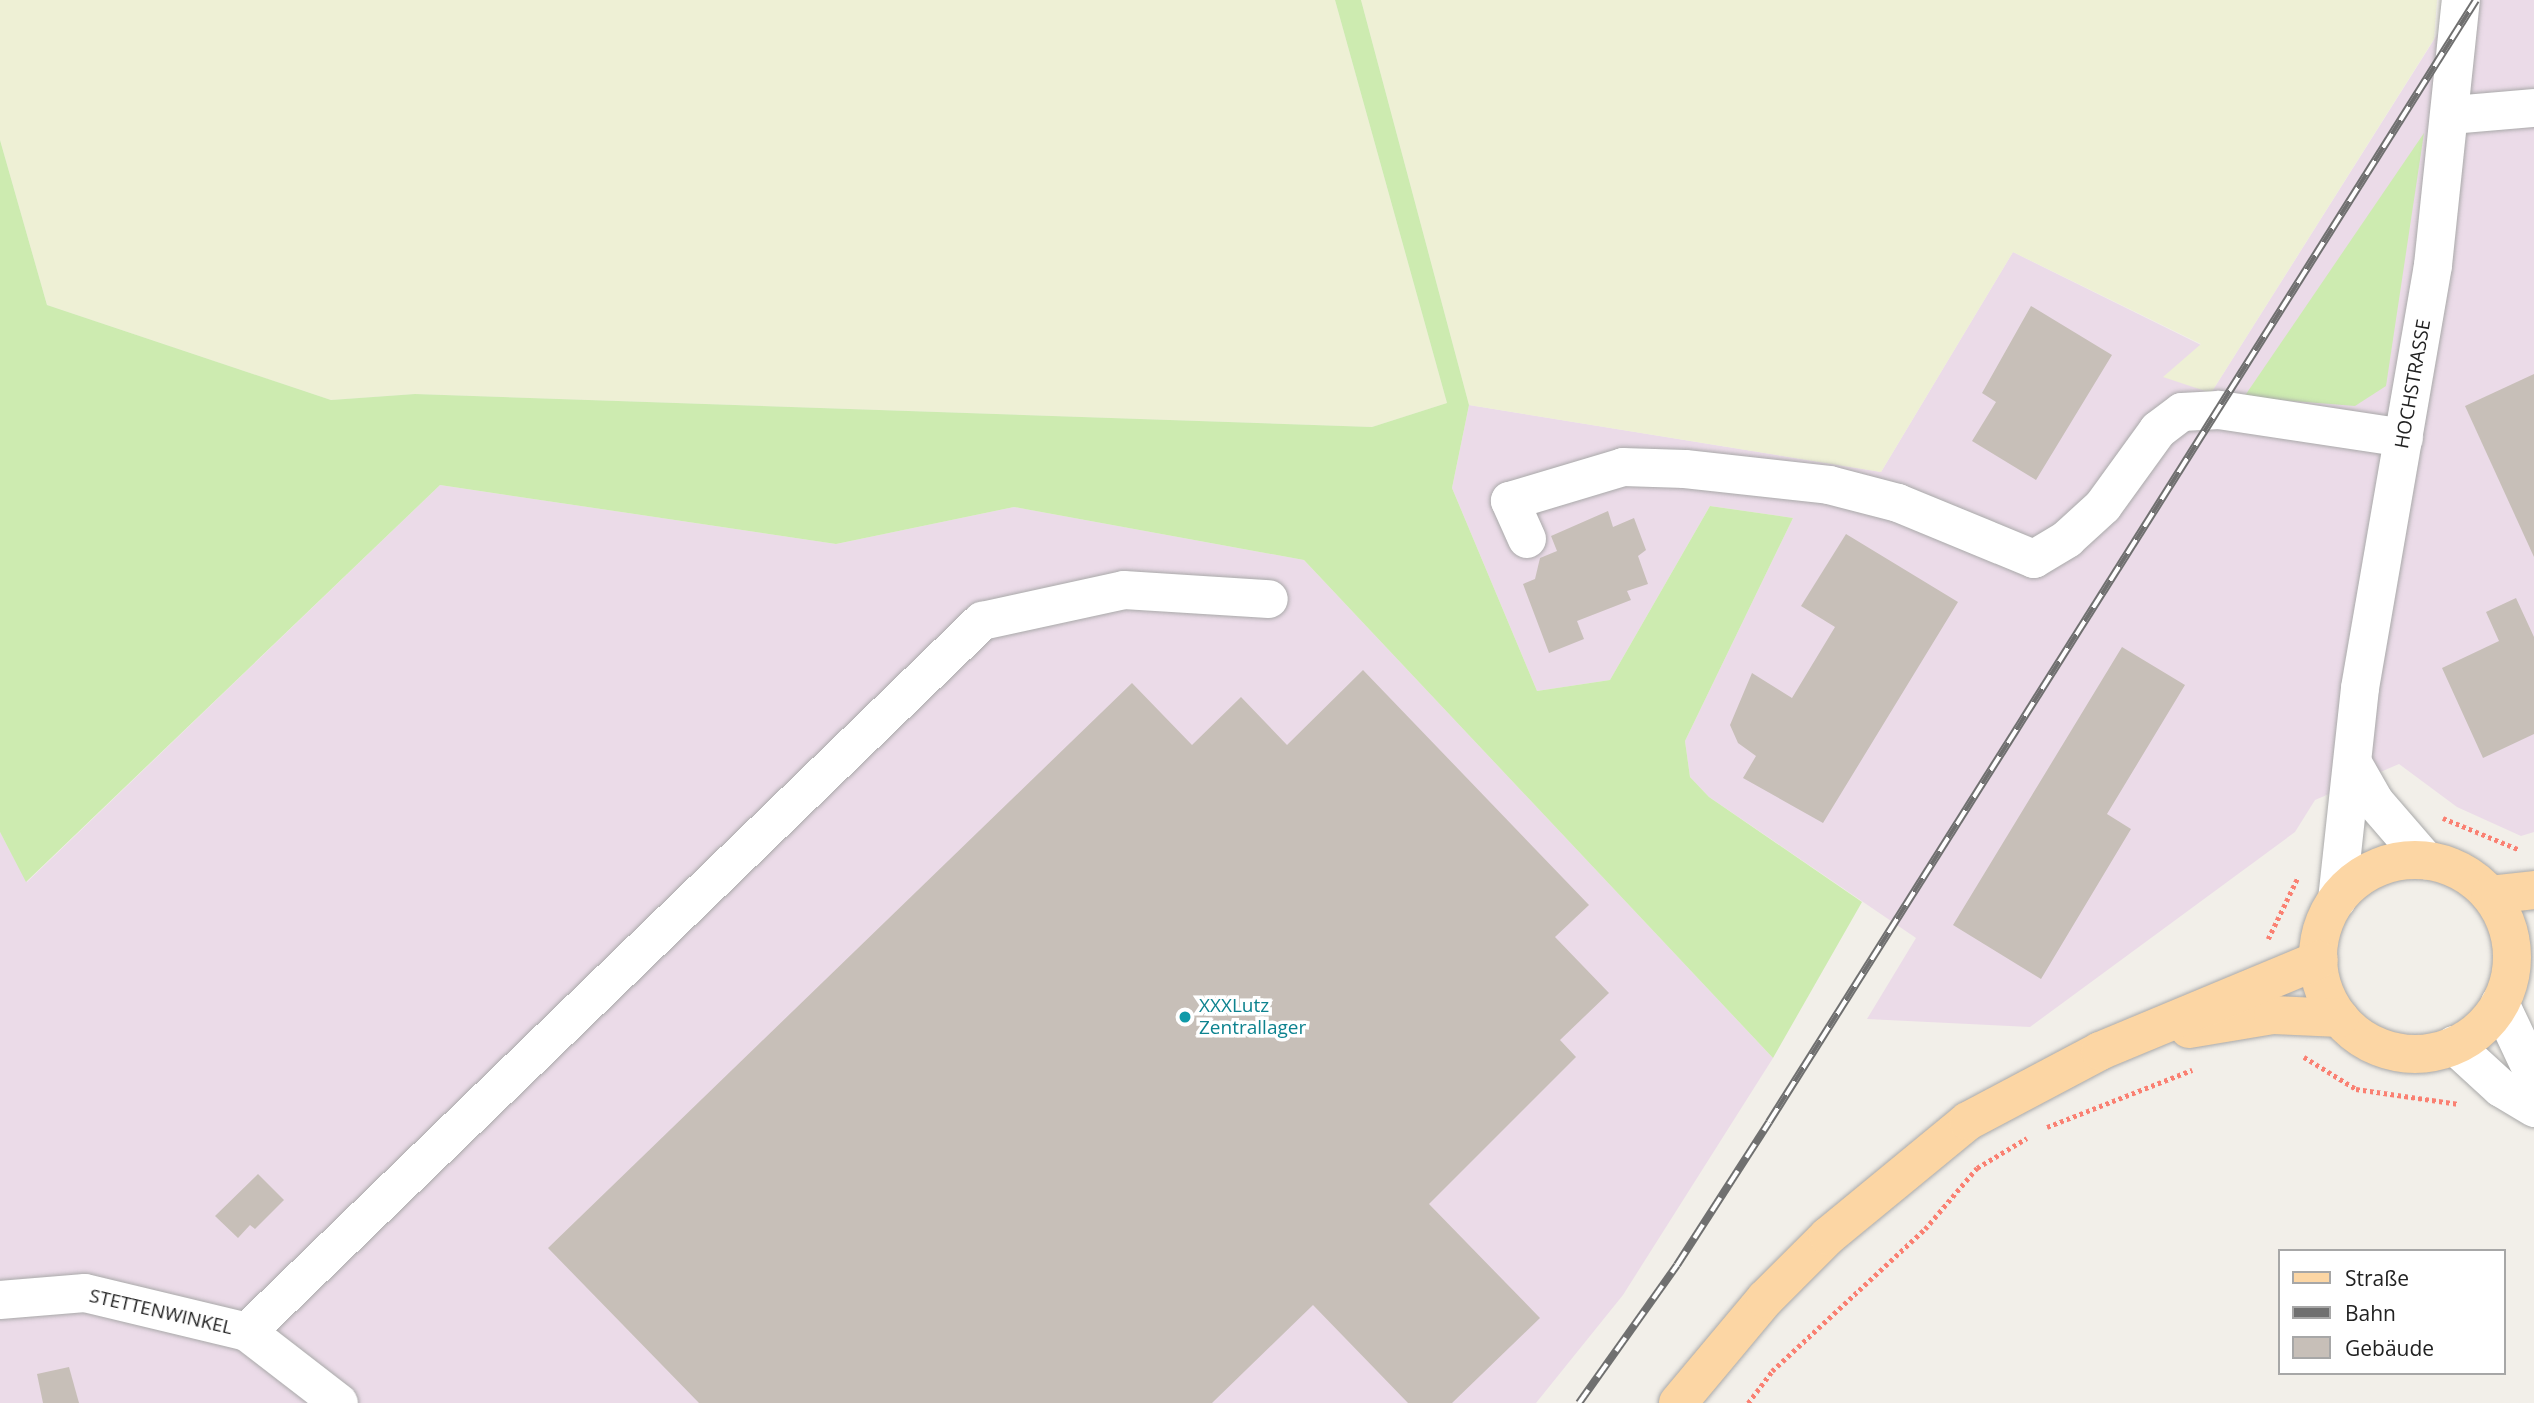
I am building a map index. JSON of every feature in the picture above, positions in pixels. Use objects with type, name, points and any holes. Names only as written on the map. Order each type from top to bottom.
[{"type":"main road","points":[[2425,860],[2461,872],[2490,895],[2522,957],[2500,1003],[2485,1023],[2454,1045],[2418,1053],[2392,1051],[2358,1035],[2340,1018],[2322,984],[2319,960],[2321,934],[2337,900],[2376,869],[2425,860]]},
{"type":"main road","points":[[2490,895],[2534,890]]},
{"type":"main road","points":[[1678,1403],[1765,1299],[1904,1169],[1968,1121],[2038,1081],[2142,1036],[2268,998],[2319,960]]},
{"type":"main road","points":[[2268,998],[2340,1018]]},
{"type":"street","name":"HOCHSTRASSE","points":[[2337,900],[2355,767],[2360,688],[2404,438],[2452,115],[2461,0]]},
{"type":"street","points":[[2452,115],[2534,108]]},
{"type":"street","points":[[1527,540],[1510,501],[1623,467],[1685,469],[1816,482],[1887,500],[2034,559],[2067,539],[2103,506],[2158,430],[2182,412],[2219,411],[2404,438]]},
{"type":"street","points":[[247,1332],[982,621],[1125,590],[1269,599]]},
{"type":"street","points":[[2355,767],[2375,802],[2425,860]]},
{"type":"street","points":[[2500,1003],[2517,1082],[2534,1108]]},
{"type":"street","points":[[2454,1045],[2517,1082]]},
{"type":"street","name":"STETTENWINKEL","points":[[0,1300],[85,1293],[247,1332],[339,1403]]},
{"type":"path","points":[[2430,811],[2472,834],[2521,849]]},
{"type":"path","points":[[2301,870],[2256,959],[2268,998],[2277,1053],[2303,1056],[2356,1089],[2419,1095],[2478,1109],[2517,1082]]},
{"type":"path","points":[[1748,1403],[1772,1371],[1924,1228],[1977,1168],[2037,1132],[2203,1067]]},
{"type":"shaded area","points":[[2459,0],[2534,0],[2534,832],[2521,836],[2457,807],[2399,764],[2315,800],[2295,832],[2030,1027],[1867,1019],[1916,938],[1709,797],[1690,777],[1685,741],[1793,518],[1710,506],[1610,680],[1537,691],[1452,488],[1469,405],[1881,472],[2013,252],[2201,345],[2211,393]]},
{"type":"shaded area","points":[[440,485],[836,544],[1014,507],[1304,560],[1773,1058],[1623,1295],[1536,1403],[0,1403],[0,832],[27,882]]},
{"type":"green space","points":[[0,0],[1335,0],[1447,403],[1372,427],[415,394],[331,400],[47,305],[0,140]]},
{"type":"green space","points":[[1335,0],[1361,0],[1469,405],[1452,488],[1537,691],[1610,680],[1710,506],[1793,518],[1685,741],[1690,777],[1709,797],[1862,902],[1773,1058],[1304,560],[1014,507],[836,544],[440,485],[26,882],[0,832],[0,140],[47,305],[331,400],[415,394],[1372,427],[1447,403]]},
{"type":"green space","points":[[1361,0],[2437,0],[2434,39],[2211,393],[2163,377],[2201,344],[2013,252],[1881,472],[1469,405]]},
{"type":"green space","points":[[2424,133],[2386,386],[2355,406],[2244,397]]},
{"type":"building","points":[[2031,306],[2112,355],[2036,480],[1972,441],[1996,402],[1982,393]]},
{"type":"building","points":[[2534,374],[2534,557],[2465,406]]},
{"type":"building","points":[[1608,511],[1613,527],[1634,518],[1646,550],[1638,556],[1648,584],[1627,591],[1631,600],[1577,621],[1584,639],[1549,653],[1523,584],[1535,579],[1540,558],[1557,551],[1551,536]]},
{"type":"building","points":[[1846,534],[1958,602],[1823,823],[1743,778],[1756,756],[1738,743],[1730,725],[1752,673],[1792,698],[1835,627],[1801,606]]},
{"type":"building","points":[[2516,598],[2534,637],[2534,734],[2483,758],[2442,668],[2499,641],[2486,612]]},
{"type":"building","points":[[2122,647],[2185,685],[2107,814],[2131,829],[2041,979],[1953,925]]},
{"type":"building","name":"XXXLutz Zentrallager","points":[[1363,670],[1589,905],[1555,937],[1609,993],[1560,1040],[1576,1057],[1429,1204],[1540,1318],[1452,1403],[1408,1403],[1313,1305],[1212,1403],[699,1403],[548,1248],[1132,683],[1192,745],[1241,697],[1287,745]]},
{"type":"building","points":[[258,1174],[284,1200],[255,1229],[250,1225],[238,1238],[215,1216]]},
{"type":"building","points":[[69,1367],[79,1403],[43,1403],[37,1374]]},
{"type":"railway","points":[[1579,1403],[1677,1265],[1769,1122],[2476,0]]},
{"type":"place","name":"XXXLutz Zentrallager","points":[[1185,1017]]}]
